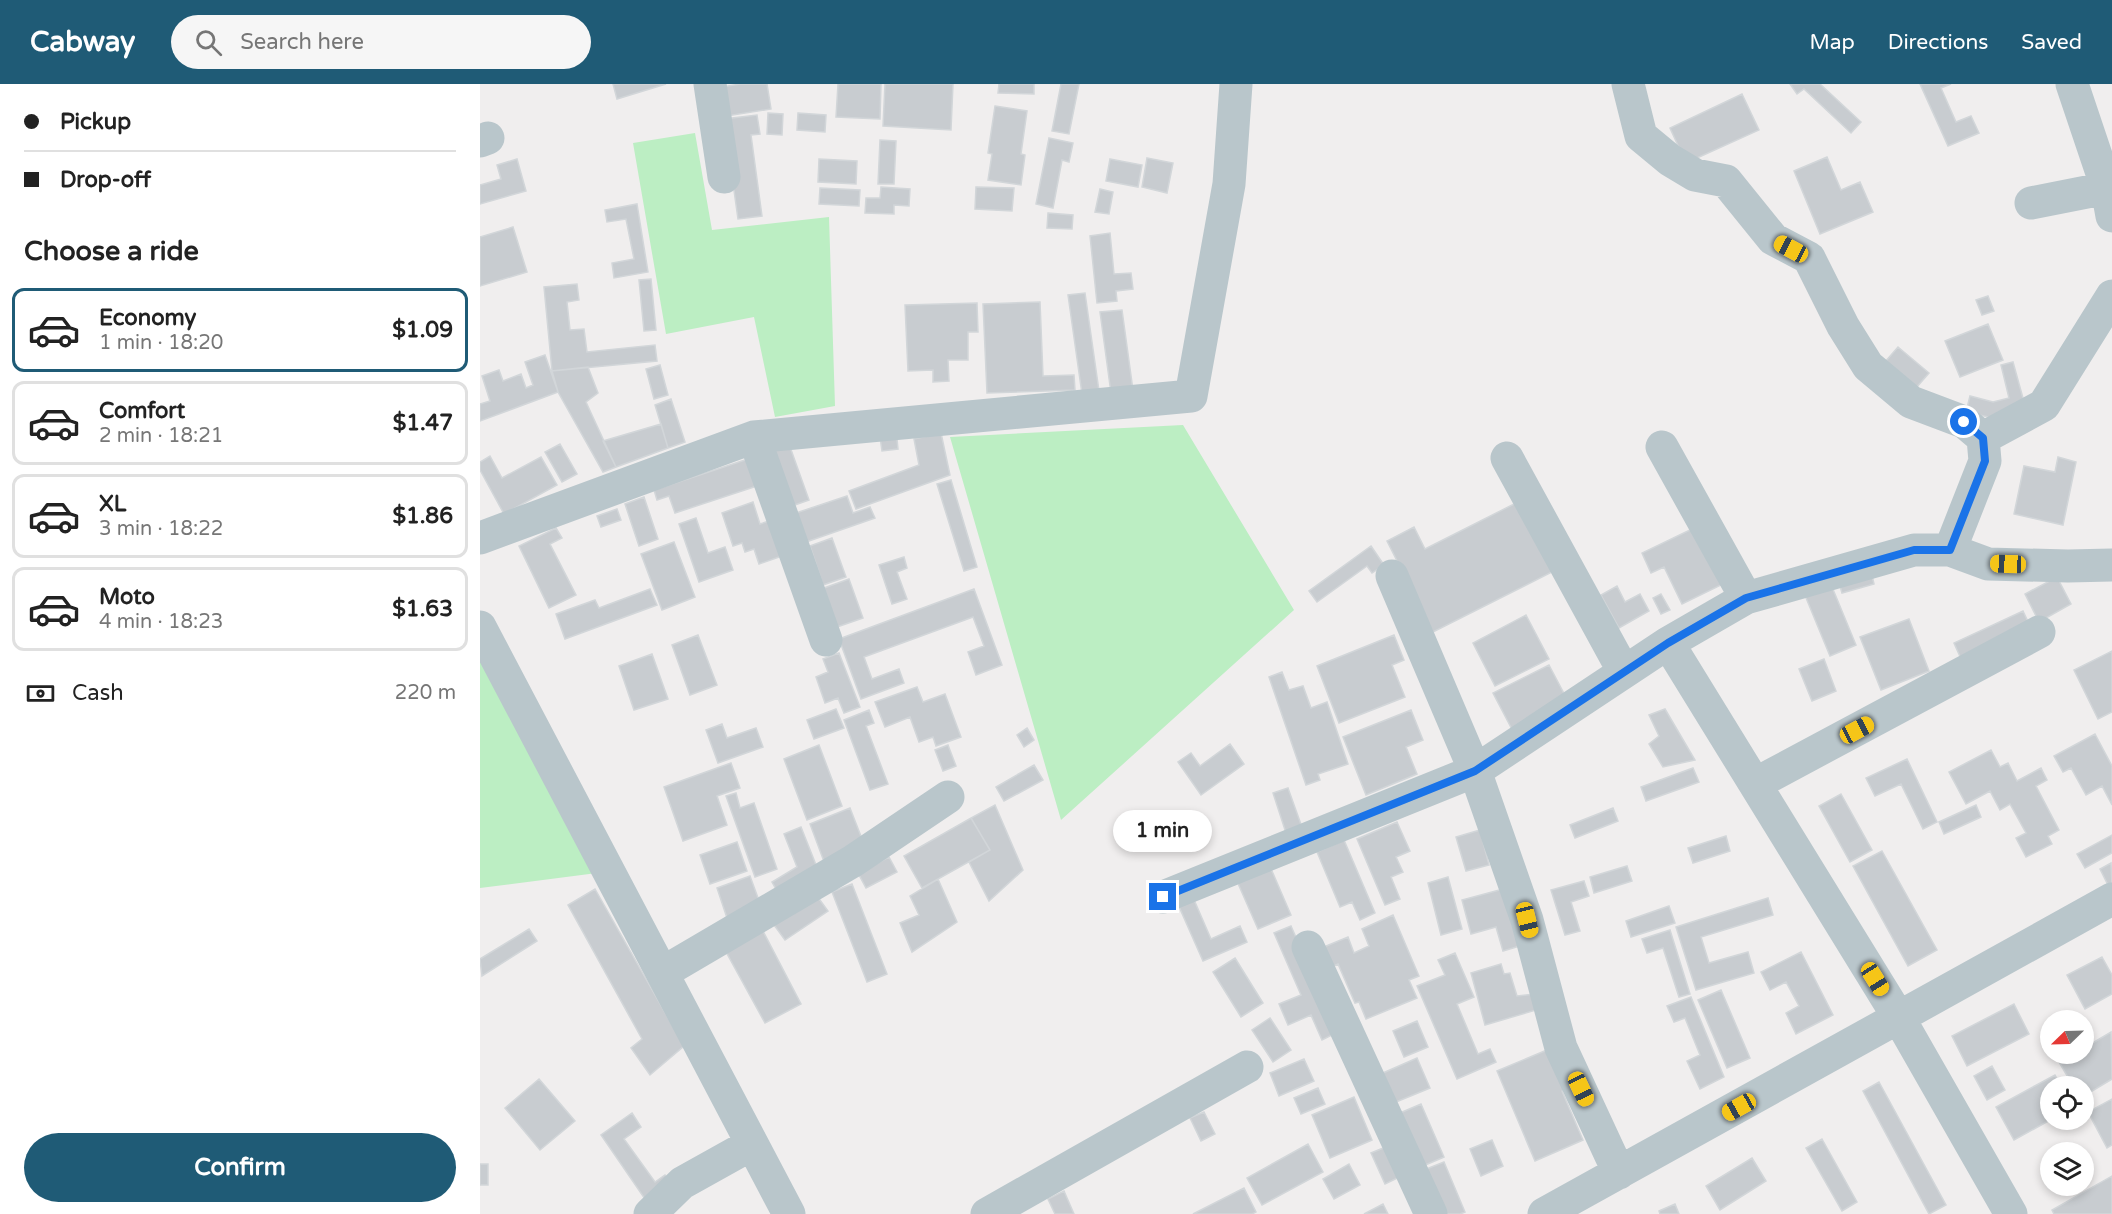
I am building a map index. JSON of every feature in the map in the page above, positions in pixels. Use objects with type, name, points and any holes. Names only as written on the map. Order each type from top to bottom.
[{"type":"street","points":[[710,84],[724,177]]},
{"type":"street","points":[[480,538],[754,437],[1191,396],[1229,184],[1236,84]]},
{"type":"street","points":[[1628,84],[1641,136],[1670,160],[1695,175],[1726,181],[1773,239],[1809,258],[1843,326],[1868,366],[1911,402],[1964,422],[1983,438],[1985,461],[1950,550]]},
{"type":"street","points":[[2031,203],[2110,196],[2072,84]]},
{"type":"street","points":[[1983,438],[2044,405],[2112,296]]},
{"type":"street","points":[[754,437],[826,640]]},
{"type":"street","points":[[1662,447],[1746,598]]},
{"type":"street","points":[[1508,458],[1624,672]]},
{"type":"street","points":[[1163,897],[1475,771],[1668,643],[1746,598],[1914,550],[1950,550],[1988,564],[2068,566],[2112,564]]},
{"type":"street","points":[[1392,576],[1475,771],[1527,920],[1561,1048],[1619,1173]]},
{"type":"street","points":[[480,627],[789,1214]]},
{"type":"street","points":[[1755,784],[2039,633]]},
{"type":"street","points":[[1668,643],[1899,1018],[2011,1214]]},
{"type":"street","points":[[662,973],[853,861],[948,797]]},
{"type":"street","points":[[1544,1214],[2112,899]]},
{"type":"street","points":[[1308,947],[1431,1214]]},
{"type":"street","points":[[987,1214],[1247,1067]]},
{"type":"street","points":[[650,1214],[682,1183],[752,1144]]},
{"type":"green space","points":[[695,133],[712,230],[829,217],[835,406],[775,417],[754,317],[666,334],[633,143]]},
{"type":"green space","points":[[1183,425],[1294,610],[1061,820],[950,437]]},
{"type":"green space","points":[[480,660],[597,873],[480,888]]},
{"type":"building","points":[[613,84],[666,84],[617,99]]},
{"type":"building","points":[[767,84],[771,109],[727,116],[722,87]]},
{"type":"building","points":[[838,84],[881,84],[880,119],[836,117]]},
{"type":"building","points":[[885,84],[953,84],[951,130],[883,126]]},
{"type":"building","points":[[999,84],[1034,84],[1034,94],[998,93]]},
{"type":"building","points":[[1061,84],[1079,84],[1069,134],[1052,131]]},
{"type":"building","points":[[1790,84],[1820,84],[1861,122],[1851,133],[1804,89],[1797,94]]},
{"type":"building","points":[[1920,84],[1951,84],[1941,88],[1956,122],[1971,116],[1979,133],[1948,146]]},
{"type":"building","points":[[1742,94],[1759,130],[1686,163],[1670,128]]},
{"type":"building","points":[[995,106],[1027,111],[1021,154],[1025,155],[1021,185],[988,180],[992,154],[988,153]]},
{"type":"building","points":[[768,113],[783,114],[782,135],[767,134]]},
{"type":"building","points":[[798,113],[826,115],[825,132],[797,130]]},
{"type":"building","points":[[757,115],[760,134],[751,135],[762,216],[738,219],[724,119]]},
{"type":"building","points":[[1049,138],[1073,143],[1069,162],[1062,160],[1053,208],[1036,204]]},
{"type":"building","points":[[880,140],[896,141],[894,184],[878,184]]},
{"type":"building","points":[[1827,157],[1841,190],[1860,182],[1873,212],[1820,234],[1794,171]]},
{"type":"building","points":[[1147,158],[1173,163],[1167,193],[1142,187]]},
{"type":"building","points":[[517,159],[526,191],[480,204],[480,185],[501,179],[497,165]]},
{"type":"building","points":[[819,159],[857,161],[856,184],[818,182]]},
{"type":"building","points":[[1110,159],[1142,165],[1138,187],[1106,181]]},
{"type":"building","points":[[881,187],[910,189],[909,206],[894,205],[894,214],[865,213],[866,198],[880,198]]},
{"type":"building","points":[[976,187],[1014,188],[1012,211],[975,209]]},
{"type":"building","points":[[820,188],[860,190],[859,206],[819,204]]},
{"type":"building","points":[[1100,189],[1113,192],[1109,214],[1095,212]]},
{"type":"building","points":[[637,204],[648,272],[614,278],[612,263],[634,259],[626,219],[607,222],[605,210]]},
{"type":"building","points":[[1048,213],[1073,215],[1072,229],[1047,228]]},
{"type":"building","points":[[513,227],[527,272],[480,286],[480,237]]},
{"type":"building","points":[[1110,233],[1114,274],[1131,273],[1133,289],[1116,291],[1117,301],[1097,303],[1090,236]]},
{"type":"building","points":[[651,279],[656,330],[644,331],[639,280]]},
{"type":"building","points":[[577,284],[579,300],[567,302],[570,330],[584,329],[587,352],[655,345],[657,361],[552,371],[544,287]]},
{"type":"building","points":[[1085,293],[1099,391],[1082,394],[1068,295]]},
{"type":"building","points":[[1988,296],[1994,311],[1982,315],[1976,300]]},
{"type":"building","points":[[1040,302],[1043,376],[1074,375],[1075,390],[987,393],[983,304]]},
{"type":"building","points":[[977,303],[978,332],[968,332],[968,360],[948,360],[949,381],[933,382],[933,370],[908,371],[905,305]]},
{"type":"building","points":[[1122,310],[1133,390],[1111,393],[1100,312]]},
{"type":"building","points":[[1988,324],[2003,360],[1960,377],[1945,341]]},
{"type":"building","points":[[1898,347],[1929,373],[1916,388],[1885,362]]},
{"type":"building","points":[[545,355],[558,392],[480,421],[480,404],[490,401],[482,376],[499,370],[503,381],[521,374],[526,388],[533,385],[525,362]]},
{"type":"building","points":[[2013,362],[2026,409],[1993,418],[1966,412],[1970,396],[1993,402],[2009,398],[2001,365]]},
{"type":"building","points":[[660,365],[668,395],[654,399],[646,369]]},
{"type":"building","points":[[588,367],[598,393],[586,402],[616,467],[603,472],[558,392],[552,371]]},
{"type":"building","points":[[671,399],[685,442],[668,448],[655,405]]},
{"type":"building","points":[[661,424],[668,448],[616,467],[603,441]]},
{"type":"building","points":[[879,430],[897,439],[898,449],[882,451]]},
{"type":"building","points":[[941,433],[950,475],[856,509],[849,491],[919,465],[914,439]]},
{"type":"building","points":[[560,444],[577,474],[562,482],[545,452]]},
{"type":"building","points":[[789,444],[809,500],[792,506],[772,450]]},
{"type":"building","points":[[490,456],[502,478],[541,457],[557,485],[504,514],[480,470],[480,462]]},
{"type":"building","points":[[2058,457],[2076,462],[2063,525],[2014,514],[2024,466],[2055,472]]},
{"type":"building","points":[[751,458],[760,485],[675,513],[669,496],[657,500],[654,490]]},
{"type":"building","points":[[951,480],[977,567],[964,571],[937,484]]},
{"type":"building","points":[[847,496],[853,513],[870,507],[875,518],[806,542],[796,513]]},
{"type":"building","points":[[644,497],[658,539],[639,546],[625,504]]},
{"type":"building","points":[[753,502],[760,524],[769,521],[782,556],[759,564],[754,549],[745,552],[742,543],[733,546],[722,513]]},
{"type":"building","points":[[1516,503],[1552,572],[1433,632],[1387,541],[1414,527],[1425,549]]},
{"type":"building","points":[[617,509],[621,520],[601,527],[597,516]]},
{"type":"building","points":[[696,518],[708,553],[725,547],[733,570],[699,582],[679,524]]},
{"type":"building","points":[[556,528],[562,538],[550,544],[576,595],[549,608],[519,546]]},
{"type":"building","points":[[1694,528],[1721,585],[1682,604],[1664,567],[1651,573],[1642,553]]},
{"type":"building","points":[[832,538],[846,577],[823,585],[810,546]]},
{"type":"building","points":[[674,542],[695,597],[662,610],[641,554]]},
{"type":"building","points":[[1371,546],[1384,565],[1372,573],[1367,566],[1317,602],[1309,591]]},
{"type":"building","points":[[904,557],[907,568],[897,572],[907,599],[892,604],[879,565]]},
{"type":"building","points":[[1871,571],[1874,584],[1842,593],[1838,579]]},
{"type":"building","points":[[2057,577],[2071,604],[2039,622],[2025,594]]},
{"type":"building","points":[[849,579],[863,618],[837,627],[824,588]]},
{"type":"building","points":[[1830,582],[1856,645],[1830,656],[1804,593]]},
{"type":"building","points":[[1617,586],[1625,602],[1640,594],[1649,611],[1619,628],[1601,595]]},
{"type":"building","points":[[650,589],[657,605],[565,639],[556,614],[595,600],[599,608]]},
{"type":"building","points":[[974,589],[1002,665],[976,675],[968,652],[984,646],[973,617],[864,657],[872,679],[899,669],[904,683],[861,699],[839,639]]},
{"type":"building","points":[[1661,594],[1670,610],[1661,614],[1653,598]]},
{"type":"building","points":[[2023,611],[2031,628],[1962,661],[1954,643]]},
{"type":"building","points":[[1526,615],[1549,659],[1495,686],[1473,643]]},
{"type":"building","points":[[1909,619],[1929,671],[1881,690],[1860,637]]},
{"type":"building","points":[[698,635],[717,685],[690,695],[672,645]]},
{"type":"building","points":[[1394,635],[1404,660],[1392,665],[1405,697],[1339,723],[1317,666]]},
{"type":"building","points":[[2112,651],[2112,712],[2098,719],[2074,670]]},
{"type":"building","points":[[839,653],[860,707],[844,713],[838,698],[825,703],[816,677],[828,672],[823,659]]},
{"type":"building","points":[[652,654],[668,699],[634,710],[619,666]]},
{"type":"building","points":[[1824,659],[1836,691],[1812,701],[1799,669]]},
{"type":"building","points":[[1549,665],[1569,703],[1517,739],[1493,693]]},
{"type":"building","points":[[1282,672],[1289,690],[1303,686],[1311,708],[1327,702],[1348,764],[1318,774],[1320,780],[1306,785],[1269,677]]},
{"type":"building","points":[[917,687],[923,702],[945,694],[961,737],[936,746],[933,737],[919,742],[910,717],[885,727],[875,702]]},
{"type":"building","points":[[836,709],[844,728],[814,739],[807,720]]},
{"type":"building","points":[[1665,709],[1695,760],[1663,767],[1649,744],[1659,736],[1649,715]]},
{"type":"building","points":[[869,710],[874,723],[866,726],[888,784],[870,790],[844,720]]},
{"type":"building","points":[[1411,710],[1423,740],[1406,747],[1417,774],[1366,795],[1343,737]]},
{"type":"building","points":[[722,724],[727,738],[756,728],[763,747],[718,763],[706,730]]},
{"type":"building","points":[[1027,728],[1034,740],[1024,747],[1017,735]]},
{"type":"building","points":[[2095,734],[2112,766],[2112,805],[2102,786],[2086,795],[2071,768],[2063,772],[2054,756]]},
{"type":"building","points":[[1230,744],[1244,764],[1201,795],[1178,762],[1191,753],[1200,766]]},
{"type":"building","points":[[819,745],[842,806],[807,820],[784,759]]},
{"type":"building","points":[[948,745],[956,766],[943,771],[935,750]]},
{"type":"building","points":[[1991,750],[2000,767],[2008,763],[2017,781],[2041,768],[2047,780],[2036,786],[2059,830],[2048,836],[2052,844],[2026,857],[2016,838],[2026,833],[2010,804],[2000,810],[1990,791],[1966,804],[1949,772]]},
{"type":"building","points":[[1907,759],[1937,822],[1923,829],[1901,784],[1875,796],[1866,778]]},
{"type":"building","points":[[731,763],[740,788],[717,796],[727,825],[683,841],[664,787]]},
{"type":"building","points":[[1034,765],[1043,780],[1004,801],[996,787]]},
{"type":"building","points":[[1693,768],[1699,782],[1646,801],[1641,787]]},
{"type":"building","points":[[1288,788],[1303,830],[1287,836],[1273,793]]},
{"type":"building","points":[[736,793],[740,808],[754,803],[777,869],[755,877],[726,796]]},
{"type":"building","points":[[1841,794],[1872,850],[1850,862],[1819,806]]},
{"type":"building","points":[[995,805],[1023,870],[989,901],[969,862],[990,850],[971,818]]},
{"type":"building","points":[[1976,805],[1981,817],[1944,834],[1939,822]]},
{"type":"building","points":[[850,808],[864,844],[826,867],[810,824]]},
{"type":"building","points":[[1613,808],[1618,821],[1575,838],[1570,825]]},
{"type":"building","points":[[971,818],[990,850],[922,888],[904,856]]},
{"type":"building","points":[[1397,822],[1410,851],[1396,857],[1403,872],[1391,877],[1400,899],[1385,905],[1357,839]]},
{"type":"building","points":[[801,827],[820,875],[781,898],[772,882],[797,867],[784,834]]},
{"type":"building","points":[[1480,830],[1489,865],[1466,871],[1456,837]]},
{"type":"building","points":[[2112,835],[2112,853],[2085,868],[2077,854]]},
{"type":"building","points":[[1726,836],[1730,851],[1693,863],[1688,848]]},
{"type":"building","points":[[1344,840],[1375,913],[1360,920],[1352,902],[1340,907],[1317,852]]},
{"type":"building","points":[[737,842],[747,871],[710,884],[700,855]]},
{"type":"building","points":[[1882,851],[1937,950],[1908,966],[1853,866]]},
{"type":"building","points":[[889,857],[897,872],[866,888],[858,873]]},
{"type":"building","points":[[2111,863],[2112,886],[2109,887],[2100,869]]},
{"type":"building","points":[[1269,864],[1291,915],[1258,929],[1236,879]]},
{"type":"building","points":[[1627,866],[1632,881],[1594,893],[1590,877]]},
{"type":"building","points":[[750,876],[761,906],[727,918],[717,888]]},
{"type":"building","points":[[1448,877],[1462,929],[1441,935],[1428,883]]},
{"type":"building","points":[[938,879],[957,922],[912,952],[900,923],[919,915],[910,896]]},
{"type":"building","points":[[1584,881],[1589,896],[1571,902],[1580,931],[1565,935],[1551,890]]},
{"type":"building","points":[[852,884],[887,974],[867,982],[832,892]]},
{"type":"building","points":[[1507,888],[1523,945],[1503,951],[1496,927],[1471,934],[1462,900]]},
{"type":"building","points":[[595,889],[684,1046],[650,1075],[631,1048],[642,1039],[568,905]]},
{"type":"building","points":[[1192,895],[1211,939],[1240,926],[1247,942],[1203,961],[1177,902]]},
{"type":"building","points":[[817,896],[828,911],[785,940],[774,925]]},
{"type":"building","points":[[1768,898],[1773,915],[1701,937],[1709,963],[1748,952],[1754,973],[1696,990],[1676,927]]},
{"type":"building","points":[[1669,906],[1675,923],[1631,937],[1626,921]]},
{"type":"building","points":[[1393,915],[1419,976],[1409,980],[1417,998],[1366,1019],[1359,1002],[1355,1003],[1338,964],[1327,969],[1319,949],[1348,937],[1354,953],[1369,946],[1362,929]]},
{"type":"building","points":[[1291,926],[1338,1032],[1322,1040],[1311,1015],[1288,1025],[1279,1004],[1301,995],[1274,933]]},
{"type":"building","points":[[529,929],[537,941],[482,976],[480,959]]},
{"type":"building","points":[[762,929],[801,1004],[765,1023],[725,950]]},
{"type":"building","points":[[1670,930],[1690,994],[1679,997],[1663,948],[1647,953],[1642,939]]},
{"type":"building","points":[[1801,952],[1833,1015],[1796,1034],[1786,1013],[1799,1006],[1786,982],[1770,990],[1761,972]]},
{"type":"building","points":[[1455,953],[1474,997],[1457,1004],[1478,1054],[1490,1049],[1496,1062],[1457,1079],[1417,986],[1445,975],[1438,960]]},
{"type":"building","points":[[2102,957],[2112,975],[2112,994],[2085,1009],[2067,975]]},
{"type":"building","points":[[1235,958],[1263,1003],[1241,1017],[1213,972]]},
{"type":"building","points":[[1501,964],[1504,974],[1510,973],[1517,996],[1534,994],[1536,1010],[1485,1025],[1471,973]]},
{"type":"building","points":[[1721,990],[1750,1058],[1727,1068],[1698,1000]]},
{"type":"building","points":[[1691,997],[1724,1077],[1700,1089],[1687,1061],[1700,1055],[1685,1018],[1674,1022],[1667,1006]]},
{"type":"building","points":[[2014,1004],[2029,1034],[1967,1066],[1952,1036]]},
{"type":"building","points":[[1270,1018],[1291,1050],[1273,1062],[1252,1030]]},
{"type":"building","points":[[1417,1021],[1428,1047],[1404,1057],[1393,1031]]},
{"type":"building","points":[[2111,1032],[2112,1079],[2094,1090],[2094,1076],[2067,1076],[2060,1064],[2094,1064],[2094,1042]]},
{"type":"building","points":[[1554,1047],[1570,1087],[1562,1091],[1583,1140],[1535,1161],[1497,1071]]},
{"type":"building","points":[[1417,1058],[1430,1088],[1396,1102],[1383,1073]]},
{"type":"building","points":[[1304,1059],[1314,1081],[1279,1096],[1270,1073]]},
{"type":"building","points":[[1992,1066],[2005,1090],[1987,1100],[1974,1076]]},
{"type":"building","points":[[539,1079],[575,1121],[540,1150],[505,1108]]},
{"type":"building","points":[[1879,1082],[1946,1205],[1929,1214],[1863,1091]]},
{"type":"building","points":[[2040,1083],[2040,1126],[2014,1140],[1996,1107]]},
{"type":"building","points":[[1318,1088],[1325,1104],[1301,1114],[1294,1098]]},
{"type":"building","points":[[1354,1097],[1372,1140],[1330,1158],[1312,1115]]},
{"type":"building","points":[[2112,1099],[2112,1145],[2107,1148],[2094,1123],[2094,1109]]},
{"type":"building","points":[[1421,1104],[1444,1157],[1423,1166],[1400,1113]]},
{"type":"building","points":[[1204,1112],[1215,1134],[1201,1141],[1190,1118]]},
{"type":"building","points":[[632,1113],[641,1127],[624,1139],[655,1182],[665,1175],[672,1184],[647,1202],[601,1135]]},
{"type":"building","points":[[1822,1139],[1857,1202],[1842,1211],[1806,1148]]},
{"type":"building","points":[[1492,1140],[1503,1166],[1481,1176],[1470,1149]]},
{"type":"building","points":[[1308,1144],[1323,1172],[1262,1205],[1247,1178]]},
{"type":"building","points":[[1393,1144],[1406,1174],[1385,1184],[1371,1153]]},
{"type":"building","points":[[1752,1158],[1766,1181],[1720,1210],[1706,1186]]},
{"type":"building","points":[[1444,1162],[1465,1212],[1460,1214],[1443,1214],[1424,1170]]},
{"type":"building","points":[[480,1164],[488,1164],[488,1185],[480,1185]]},
{"type":"building","points":[[1349,1164],[1360,1185],[1334,1199],[1323,1179]]},
{"type":"building","points":[[2112,1176],[2112,1214],[2054,1214],[2052,1210],[2077,1196],[2094,1196],[2094,1186]]},
{"type":"building","points":[[1244,1188],[1256,1212],[1252,1214],[1193,1214]]},
{"type":"building","points":[[1064,1191],[1074,1214],[1055,1214],[1048,1199]]},
{"type":"building","points":[[1383,1204],[1388,1214],[1364,1214]]},
{"type":"building","points":[[1675,1204],[1679,1214],[1660,1214],[1659,1211]]},
{"type":"route","points":[[1163,897],[1475,771],[1668,643],[1746,598],[1914,550],[1950,550],[1985,461],[1983,438],[1964,422]]}]
